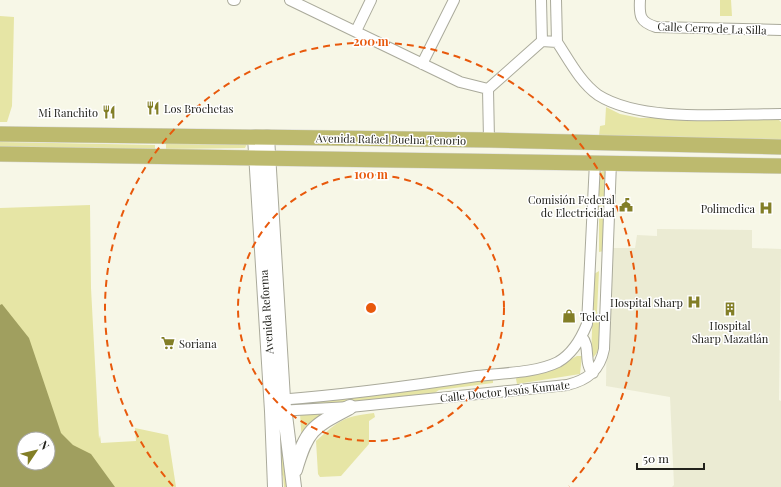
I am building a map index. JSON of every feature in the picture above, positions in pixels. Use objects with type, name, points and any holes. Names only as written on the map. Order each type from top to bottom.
[{"type":"main road","name":"Avenida Rafael Buelna Tenorio","points":[[0,134],[489,140],[781,147]]},
{"type":"main road","name":"Avenida Reforma","points":[[261,137],[278,405],[275,487]]},
{"type":"main road","name":"Avenida Rafael Buelna Tenorio","points":[[0,154],[611,162],[781,166]]},
{"type":"main road","name":"Avenida Reforma","points":[[278,405],[294,481]]},
{"type":"main road","points":[[294,481],[303,443],[312,430],[328,418],[350,407]]},
{"type":"street","points":[[290,0],[460,82],[488,89]]},
{"type":"street","points":[[356,31],[371,0]]},
{"type":"street","points":[[422,64],[454,0]]},
{"type":"street","points":[[541,0],[542,41]]},
{"type":"street","points":[[556,0],[557,42],[583,81],[598,94],[617,105],[645,112],[674,114],[781,114]]},
{"type":"street","name":"Calle Cerro de La Silla","points":[[640,0],[639,14],[647,24],[656,27],[781,30]]},
{"type":"street","points":[[489,140],[488,89],[542,41],[557,42]]},
{"type":"street","name":"Calle Doctor Jesús Kumate","points":[[278,405],[497,374],[549,366],[558,362],[570,352],[582,336],[587,324],[595,162]]},
{"type":"street","points":[[582,336],[586,344],[588,367],[594,373],[599,365],[604,349],[611,162]]},
{"type":"street","name":"Calle Doctor Jesús Kumate","points":[[278,405],[350,407],[499,392],[567,385],[586,379],[594,373]]},
{"type":"street","points":[[497,374],[499,392]]},
{"type":"shaded area","points":[[720,0],[731,0],[732,16],[720,16]]},
{"type":"shaded area","points":[[0,16],[14,17],[12,106],[7,122],[0,122]]},
{"type":"shaded area","points":[[606,107],[620,114],[640,118],[777,118],[781,122],[781,140],[599,136],[600,126],[605,125]]},
{"type":"shaded area","points":[[0,142],[155,145],[155,149],[0,149]]},
{"type":"shaded area","points":[[166,144],[247,144],[245,148],[166,149]]},
{"type":"shaded area","points":[[605,170],[604,251],[599,252],[599,219],[597,216],[599,173]]},
{"type":"shaded area","points":[[90,205],[91,288],[99,439],[100,435],[101,443],[136,441],[135,428],[168,435],[176,487],[0,487],[0,208]]},
{"type":"shaded area","name":"Hospital Sharp","points":[[657,229],[752,230],[752,248],[781,249],[779,400],[781,401],[781,487],[672,487],[674,485],[670,397],[606,386],[608,248],[635,248],[637,235],[657,236]]},
{"type":"shaded area","points":[[599,271],[597,312],[599,316],[600,339],[598,351],[591,359],[594,274]]},
{"type":"shaded area","points":[[2,304],[29,338],[61,433],[73,445],[91,454],[115,487],[0,487],[0,305]]},
{"type":"shaded area","points":[[577,356],[582,356],[580,374],[517,384],[516,379],[519,373],[558,366]]},
{"type":"shaded area","points":[[493,379],[493,383],[439,390],[430,396],[302,407],[299,404],[300,402]]},
{"type":"shaded area","points":[[331,410],[302,443],[300,414]]},
{"type":"shaded area","points":[[374,413],[375,417],[369,421],[369,444],[341,476],[320,477],[318,474],[316,441],[336,424],[348,418]]},
{"type":"shaded area","points":[[279,424],[284,424],[287,487],[284,487],[283,476],[281,474]]},
{"type":"place","name":"Los Brochetas","points":[[153,108]]},
{"type":"place","name":"Mi Ranchito","points":[[109,112]]},
{"type":"place","name":"Comisión Federal de Electricidad","points":[[626,205]]},
{"type":"place","name":"Polimedica","points":[[766,208]]},
{"type":"place","name":"Hospital Sharp","points":[[694,302]]},
{"type":"place","name":"Hospital Sharp Mazatlán","points":[[730,309]]},
{"type":"place","name":"Telcel","points":[[569,316]]},
{"type":"place","name":"Soriana","points":[[168,343]]}]
